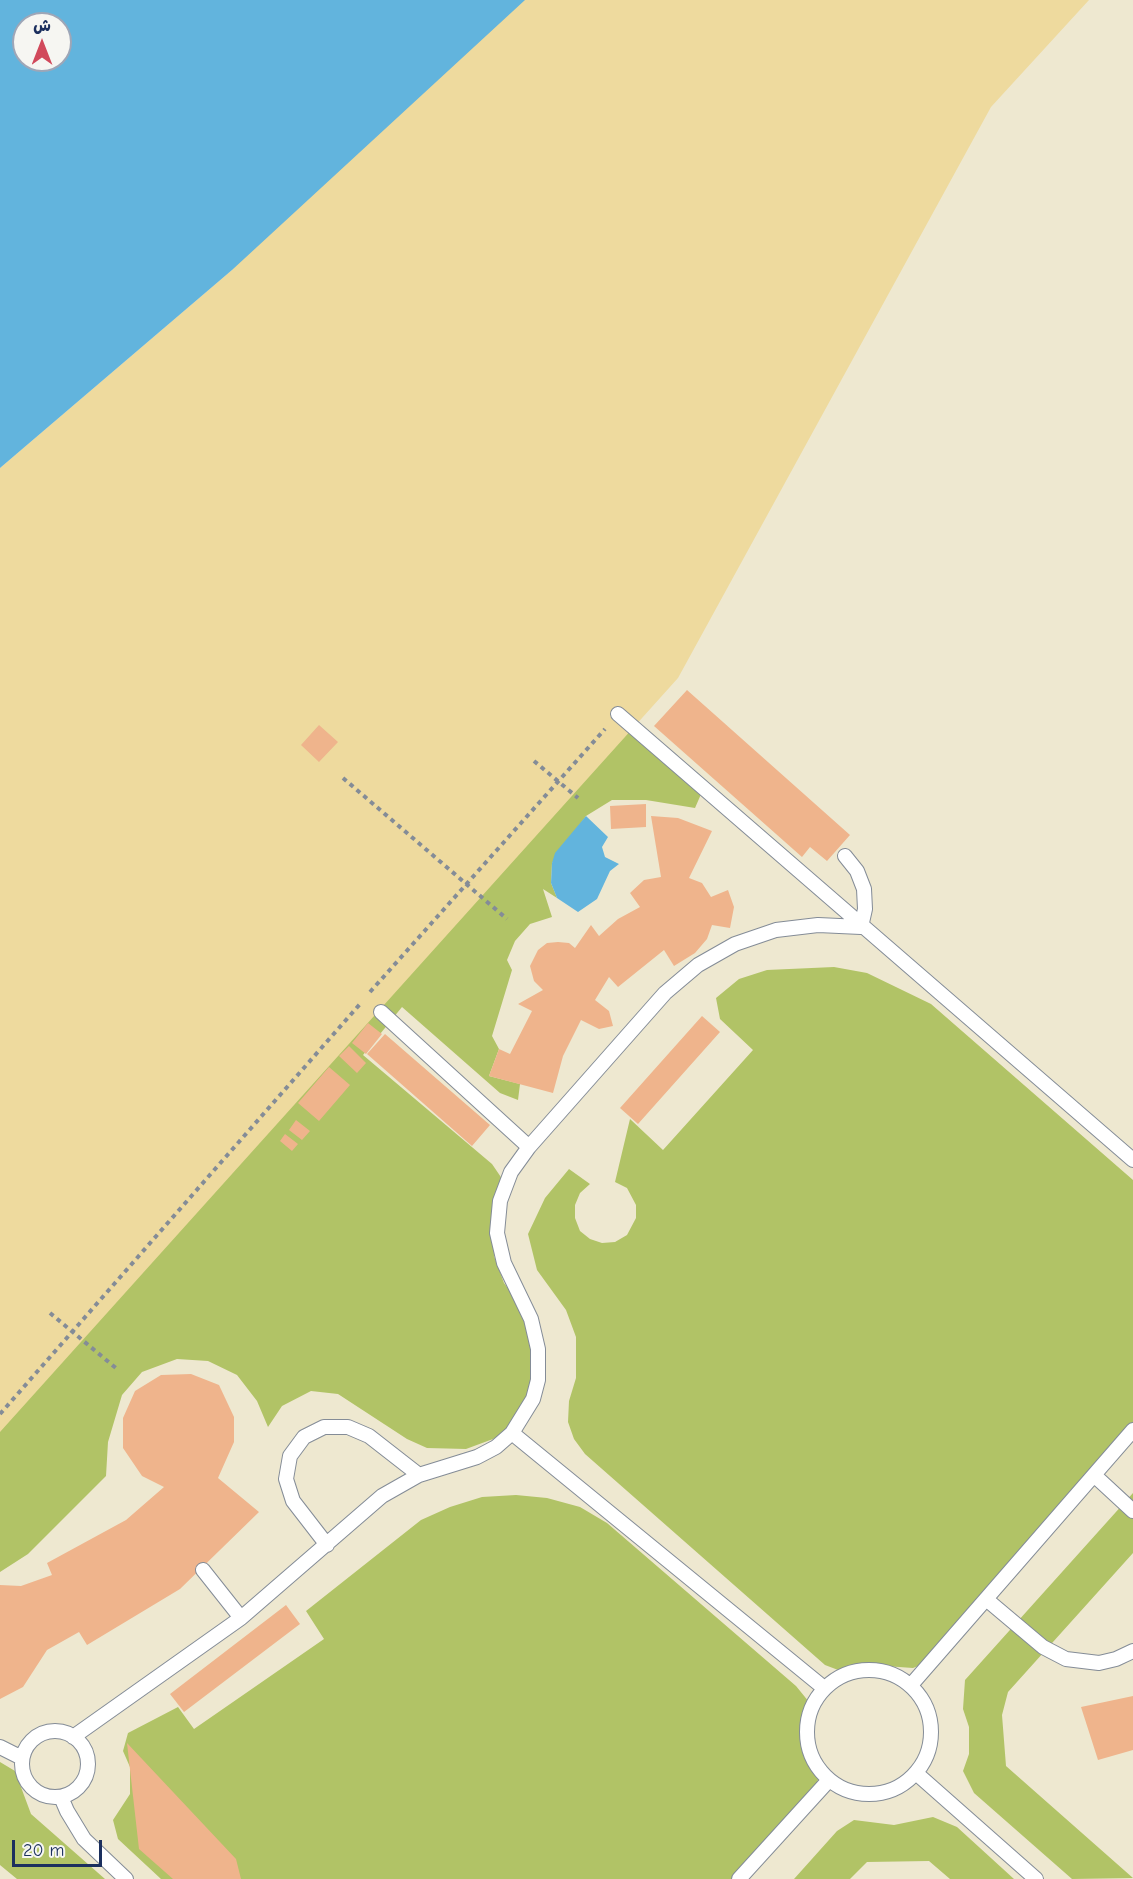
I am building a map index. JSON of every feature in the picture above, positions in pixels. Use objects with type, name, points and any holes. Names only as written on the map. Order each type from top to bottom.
[{"type":"lane","points":[[618,714],[861,927],[1133,1160]]},
{"type":"lane","points":[[845,856],[857,871],[864,889],[866,909],[861,927]]},
{"type":"lane","points":[[73,1737],[241,1618],[382,1496],[419,1475],[477,1457],[496,1447],[512,1433],[524,1417],[533,1399],[538,1380],[538,1349],[531,1319],[504,1263],[497,1233],[500,1201],[511,1172],[530,1147],[665,993],[698,965],[735,944],[776,930],[819,925],[861,927]]},
{"type":"lane","points":[[381,1012],[530,1147]]},
{"type":"lane","points":[[327,1545],[293,1501],[286,1479],[290,1456],[304,1437],[324,1426],[348,1426],[369,1436],[419,1475]]},
{"type":"lane","points":[[911,1685],[1133,1430]]},
{"type":"lane","points":[[512,1433],[824,1688]]},
{"type":"lane","points":[[1094,1475],[1133,1511]]},
{"type":"lane","points":[[203,1570],[241,1618]]},
{"type":"lane","points":[[986,1599],[1043,1647],[1066,1659],[1099,1663],[1116,1659],[1133,1651]]},
{"type":"lane","points":[[857,1671],[885,1672],[911,1685],[923,1700],[930,1719],[928,1748],[916,1773],[901,1785],[883,1792],[864,1794],[846,1790],[829,1780],[815,1764],[808,1745],[807,1725],[812,1705],[824,1688],[839,1677],[857,1671]]},
{"type":"lane","points":[[48,1732],[61,1732],[73,1737],[84,1752],[87,1770],[82,1782],[73,1792],[61,1797],[49,1797],[36,1792],[25,1777],[22,1758],[27,1746],[36,1737],[48,1732]]},
{"type":"lane","points":[[0,1747],[22,1758]]},
{"type":"lane","points":[[916,1773],[1036,1879]]},
{"type":"lane","points":[[739,1879],[829,1780]]},
{"type":"lane","points":[[61,1797],[84,1839],[126,1879]]},
{"type":"path","points":[[0,1414],[556,780],[618,714]]},
{"type":"path","points":[[534,761],[578,798]]},
{"type":"path","points":[[343,778],[507,919]]},
{"type":"path","points":[[50,1313],[117,1370]]},
{"type":"green space","points":[[613,720],[705,785],[695,808],[646,800],[612,800],[586,816],[552,863],[551,883],[557,898],[543,889],[552,917],[530,924],[515,941],[507,960],[512,970],[492,1036],[499,1049],[489,1076],[520,1084],[518,1100],[500,1093],[402,1007],[363,1055],[492,1164],[507,1186],[493,1220],[494,1256],[504,1283],[526,1312],[540,1378],[515,1426],[493,1439],[466,1449],[427,1448],[407,1439],[338,1394],[311,1391],[282,1406],[268,1427],[257,1401],[237,1375],[208,1361],[177,1359],[142,1372],[122,1395],[108,1442],[106,1476],[28,1554],[0,1572],[0,1424]]},
{"type":"green space","points":[[834,967],[867,973],[931,1004],[1133,1180],[1133,1426],[934,1660],[913,1668],[871,1665],[846,1673],[825,1665],[585,1454],[574,1439],[568,1422],[569,1401],[576,1378],[576,1337],[566,1310],[537,1270],[528,1234],[545,1198],[569,1169],[590,1184],[580,1193],[575,1205],[575,1218],[580,1231],[590,1239],[602,1243],[615,1242],[627,1235],[636,1218],[636,1205],[627,1188],[615,1182],[630,1119],[663,1150],[753,1050],[720,1019],[716,998],[739,979],[767,970]]},
{"type":"green space","points":[[1133,1493],[1133,1553],[1008,1692],[1002,1715],[1006,1766],[1133,1878],[1072,1879],[974,1793],[963,1771],[969,1754],[969,1727],[963,1709],[965,1680]]},
{"type":"green space","points":[[516,1495],[547,1498],[580,1507],[607,1523],[796,1686],[818,1713],[808,1729],[812,1762],[819,1776],[815,1790],[745,1879],[161,1879],[118,1839],[113,1820],[130,1794],[130,1767],[123,1751],[128,1733],[178,1707],[194,1729],[324,1639],[306,1611],[421,1520],[450,1507],[482,1497]]},
{"type":"green space","points":[[0,1762],[15,1771],[31,1814],[105,1879],[17,1879],[0,1865]]},
{"type":"green space","points":[[933,1817],[957,1827],[1014,1879],[950,1879],[929,1861],[867,1862],[850,1879],[794,1879],[837,1831],[854,1820],[894,1825]]},
{"type":"sand","points":[[460,0],[1089,0],[991,107],[678,678],[0,1432],[0,468],[232,270]]},
{"type":"water","points":[[0,0],[525,0],[232,270],[0,468]]},
{"type":"water","points":[[586,816],[608,837],[602,847],[605,857],[619,864],[610,871],[597,899],[578,912],[557,898],[551,883],[552,863],[555,853]]},
{"type":"building","points":[[687,690],[850,835],[827,861],[810,847],[802,857],[654,726]]},
{"type":"building","points":[[319,725],[338,742],[319,762],[301,745]]},
{"type":"building","points":[[646,804],[646,827],[611,829],[610,806]]},
{"type":"building","points":[[651,816],[678,818],[712,831],[689,878],[702,883],[711,897],[728,890],[734,907],[730,928],[712,925],[707,939],[695,953],[674,966],[664,950],[618,987],[609,977],[595,1000],[609,1011],[613,1026],[599,1029],[581,1020],[563,1056],[553,1093],[489,1076],[499,1049],[510,1054],[532,1011],[518,1004],[543,990],[534,981],[530,966],[538,950],[547,943],[558,942],[569,943],[575,948],[591,925],[599,936],[618,919],[640,907],[630,893],[644,880],[661,877]]},
{"type":"building","points":[[702,1016],[720,1032],[638,1124],[620,1108]]},
{"type":"building","points":[[368,1023],[382,1034],[366,1054],[352,1043]]},
{"type":"building","points":[[385,1034],[490,1125],[472,1146],[367,1054]]},
{"type":"building","points":[[349,1046],[366,1063],[357,1073],[339,1056]]},
{"type":"building","points":[[329,1067],[350,1085],[319,1121],[298,1103]]},
{"type":"building","points":[[296,1120],[310,1131],[302,1140],[289,1130]]},
{"type":"building","points":[[285,1134],[298,1144],[292,1151],[280,1141]]},
{"type":"building","points":[[191,1374],[219,1385],[234,1417],[234,1442],[218,1478],[259,1512],[180,1589],[87,1645],[79,1632],[47,1650],[23,1687],[0,1699],[0,1585],[21,1586],[52,1575],[47,1563],[126,1520],[164,1487],[142,1476],[123,1448],[123,1418],[135,1391],[161,1375]]},
{"type":"building","points":[[286,1605],[300,1624],[184,1712],[170,1694]]},
{"type":"building","points":[[1133,1696],[1133,1750],[1098,1760],[1081,1707]]},
{"type":"building","points":[[127,1743],[236,1859],[241,1879],[173,1879],[139,1849]]}]
